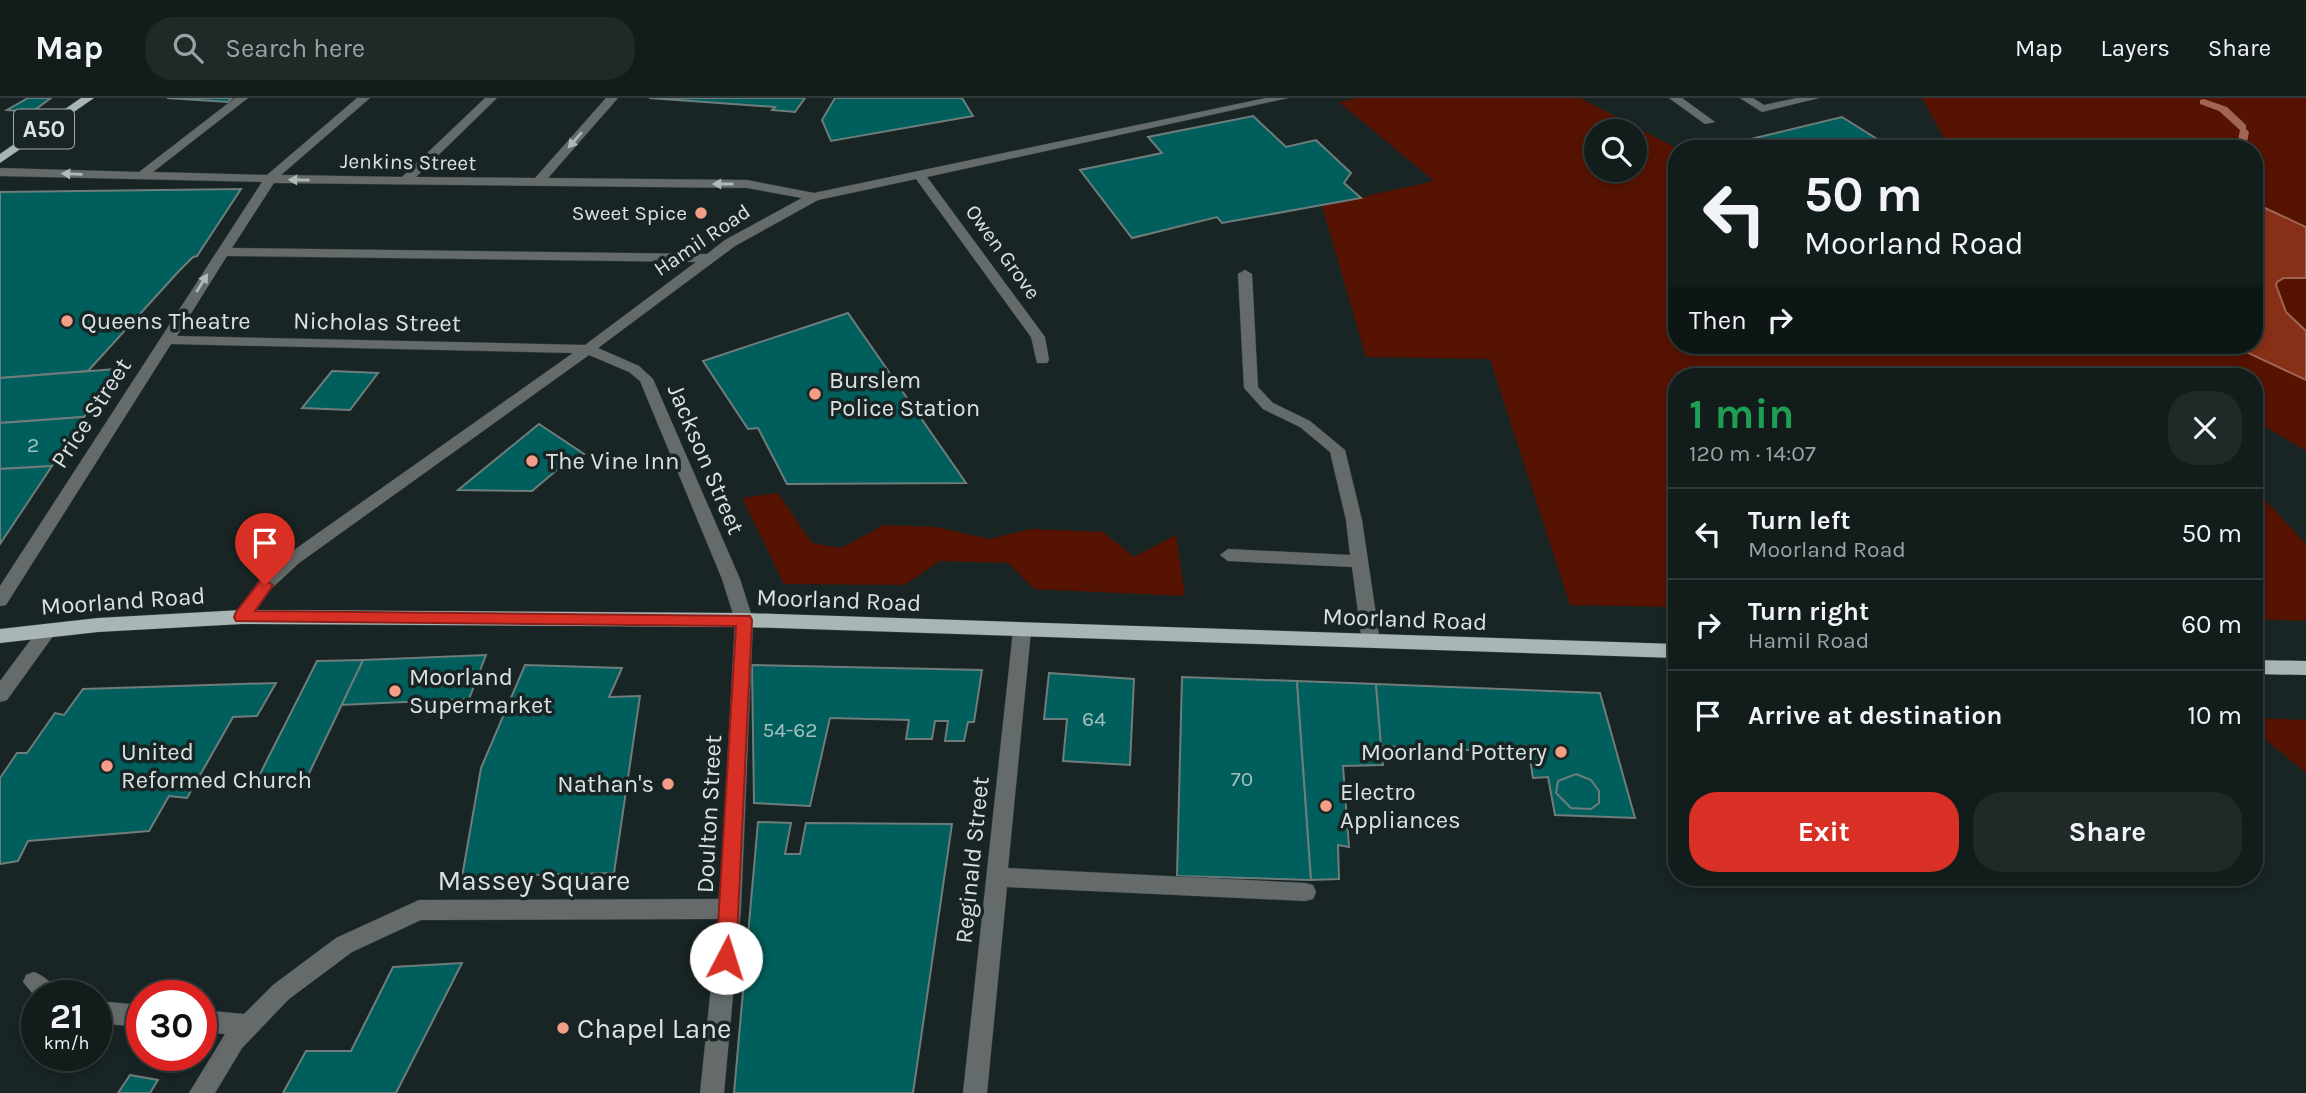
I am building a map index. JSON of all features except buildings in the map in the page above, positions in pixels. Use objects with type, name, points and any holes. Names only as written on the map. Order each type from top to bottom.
[{"type":"main road","name":"A50","points":[[0,159],[88,98]]},
{"type":"main road","name":"Moorland Road","points":[[0,636],[98,625],[242,617],[744,620],[1668,651]]},
{"type":"main road","points":[[2263,667],[2306,668]]},
{"type":"street","points":[[141,176],[242,98]]},
{"type":"street","name":"Price Street","points":[[0,600],[270,179],[364,98]]},
{"type":"street","points":[[405,181],[491,98]]},
{"type":"street","points":[[537,183],[612,98]]},
{"type":"street","name":"Hamil Road","points":[[242,617],[265,585],[293,558],[588,349],[707,258],[771,219],[814,197],[1282,98]]},
{"type":"street","points":[[1675,98],[1709,122]]},
{"type":"street","points":[[1746,98],[1762,109],[1813,98]]},
{"type":"street","name":"Jenkins Street","points":[[0,172],[270,179],[747,184],[814,197]]},
{"type":"street","name":"Owen Grove","points":[[919,174],[1038,337],[1042,360]]},
{"type":"street","points":[[221,252],[707,258]]},
{"type":"street","points":[[1245,274],[1251,388],[1268,406],[1306,424],[1338,450],[1354,520],[1371,642]]},
{"type":"street","name":"Nicholas Street","points":[[165,340],[588,349]]},
{"type":"street","name":"Jackson Street","points":[[588,349],[634,369],[646,379],[731,579],[744,620]]},
{"type":"street","points":[[1228,555],[1359,561]]},
{"type":"street","name":"Doulton Street","points":[[712,1093],[730,909],[744,620]]},
{"type":"street","points":[[0,695],[47,631]]},
{"type":"street","name":"Reginald Street","points":[[975,1093],[1021,631]]},
{"type":"street","points":[[997,877],[1305,892]]},
{"type":"street","name":"Massey Square","points":[[201,1093],[234,1040],[281,992],[344,945],[419,910],[730,909]]},
{"type":"street","points":[[217,1022],[249,1025]]},
{"type":"shaded area","points":[[1356,98],[1580,98],[1620,119],[1584,119],[1584,182],[1647,182],[1647,133],[1668,144],[1668,354],[2263,354],[2263,140],[1945,140],[1922,98],[2306,98],[2306,451],[2263,426],[2263,368],[1668,368],[1668,607],[1570,605],[1490,359],[1366,357],[1322,206],[1434,181],[1339,102]]},
{"type":"shaded area","points":[[2263,207],[2306,227],[2306,278],[2284,278],[2276,285],[2286,312],[2306,331],[2306,380],[2251,354],[2263,354]]},
{"type":"shaded area","points":[[778,493],[812,543],[841,548],[884,525],[937,527],[989,539],[1031,529],[1103,532],[1134,557],[1176,535],[1185,596],[1034,589],[1008,563],[940,561],[904,585],[784,584],[742,498]]},
{"type":"shaded area","points":[[2263,498],[2306,544],[2306,621],[2263,619]]},
{"type":"shaded area","points":[[2263,718],[2306,720],[2306,773],[2263,737]]},
{"type":"waterway","points":[[2204,102],[2223,109],[2242,127]]},
{"type":"waterway","points":[[2243,140],[2244,132]]},
{"type":"place","name":"Sweet Spice","points":[[701,213]]},
{"type":"place","name":"Queens Theatre","points":[[67,321]]},
{"type":"place","name":"Burslem Police Station","points":[[815,394]]},
{"type":"place","name":"The Vine Inn","points":[[532,461]]},
{"type":"place","name":"Moorland Supermarket","points":[[395,691]]},
{"type":"place","name":"Moorland Pottery","points":[[1561,752]]},
{"type":"place","name":"United Reformed Church","points":[[107,766]]},
{"type":"place","name":"Nathan's","points":[[668,784]]},
{"type":"place","name":"Electro Appliances","points":[[1326,806]]},
{"type":"place","name":"Chapel Lane","points":[[563,1028]]},
{"type":"route","points":[[265,585],[242,617],[744,620],[726,958]]}]
